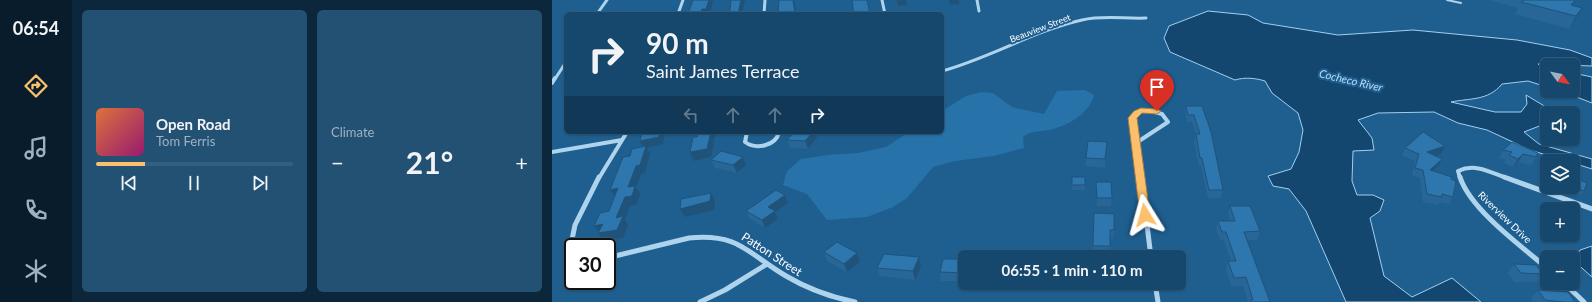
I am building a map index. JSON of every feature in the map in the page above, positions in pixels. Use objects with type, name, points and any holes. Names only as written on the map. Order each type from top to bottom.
[{"type":"street","points":[[599,12],[607,0]]},
{"type":"street","points":[[679,12],[683,0]]},
{"type":"street","points":[[764,12],[765,0]]},
{"type":"street","points":[[882,0],[885,12]]},
{"type":"street","points":[[977,0],[979,11]]},
{"type":"street","name":"Beauview Street","points":[[944,70],[963,65],[1058,27],[1083,20],[1146,18]]},
{"type":"street","points":[[552,83],[564,65]]},
{"type":"street","points":[[1135,144],[1166,125],[1168,122],[1165,116],[1157,111],[1146,110],[1134,115],[1135,144],[1150,250]]},
{"type":"street","points":[[570,238],[594,184],[626,134]]},
{"type":"street","points":[[747,134],[745,142],[755,147],[771,143],[778,137],[779,134]]},
{"type":"street","points":[[552,152],[622,140]]},
{"type":"street","name":"Riverview Drive","points":[[1540,262],[1479,207],[1459,180],[1458,172],[1467,167],[1480,168],[1592,209]]},
{"type":"street","name":"Patton Street","points":[[616,256],[684,239],[717,237],[730,239],[741,244],[767,264],[812,290],[840,300],[855,302]]},
{"type":"street","points":[[700,302],[725,290],[767,264]]},
{"type":"street","points":[[1156,290],[1158,302]]},
{"type":"street","points":[[1571,290],[1584,302]]},
{"type":"lane","points":[[1447,0],[1461,3]]},
{"type":"shaded area","points":[[1085,90],[1094,95],[1088,108],[1071,122],[1046,131],[1032,132],[1023,137],[1024,148],[994,156],[955,161],[933,167],[907,198],[893,207],[867,217],[827,220],[807,194],[783,185],[787,171],[801,159],[858,153],[886,147],[906,134],[944,134],[944,110],[966,96],[981,92],[993,93],[1012,107],[1044,114],[1057,91]]},
{"type":"water","name":"Cocheco River","points":[[1208,11],[1248,15],[1263,23],[1338,35],[1413,30],[1517,40],[1570,50],[1592,58],[1592,66],[1580,66],[1580,58],[1540,58],[1540,64],[1538,64],[1540,65],[1540,85],[1528,81],[1502,84],[1497,89],[1485,96],[1451,102],[1495,112],[1521,112],[1527,104],[1526,95],[1544,106],[1540,106],[1540,126],[1524,132],[1540,144],[1540,146],[1546,146],[1574,154],[1543,154],[1530,150],[1487,130],[1458,123],[1434,112],[1378,113],[1358,120],[1372,138],[1374,150],[1353,151],[1352,181],[1357,195],[1373,195],[1384,200],[1380,211],[1370,218],[1384,276],[1412,297],[1452,278],[1481,302],[1346,302],[1306,211],[1289,189],[1273,186],[1268,176],[1291,169],[1299,152],[1303,130],[1298,113],[1272,93],[1265,81],[1250,78],[1235,80],[1170,52],[1164,38],[1169,26]]},
{"type":"water","points":[[1580,74],[1592,77],[1592,103],[1579,98]]},
{"type":"water","points":[[1580,156],[1592,159],[1592,169],[1580,165]]},
{"type":"water","points":[[1592,246],[1592,277],[1580,266],[1580,250]]},
{"type":"building","points":[[693,0],[709,0],[706,9],[702,9],[701,12],[689,12]]},
{"type":"building","points":[[731,0],[741,0],[738,12],[728,12]]},
{"type":"building","points":[[779,0],[793,0],[795,12],[778,12]]},
{"type":"building","points":[[852,0],[867,0],[870,12],[854,12]]},
{"type":"building","points":[[1524,0],[1575,0],[1571,5],[1582,8],[1576,16],[1521,2]]},
{"type":"building","points":[[1186,106],[1202,106],[1211,132],[1223,190],[1209,190],[1202,158],[1200,158],[1196,134],[1200,134],[1194,115],[1188,115]]},
{"type":"building","points":[[1423,132],[1445,146],[1427,152],[1442,159],[1430,170],[1452,177],[1451,179],[1456,181],[1453,197],[1442,194],[1442,197],[1427,194],[1423,170],[1415,168],[1419,154],[1405,148]]},
{"type":"building","points":[[642,134],[660,134],[659,137],[640,141]]},
{"type":"building","points":[[698,134],[711,134],[707,149],[690,152],[693,137],[697,137]]},
{"type":"building","points":[[792,134],[811,134],[805,141],[787,140]]},
{"type":"building","points":[[1088,141],[1107,142],[1105,159],[1086,158]]},
{"type":"building","points":[[1512,142],[1538,153],[1536,157],[1523,154],[1518,159],[1509,155],[1512,152],[1503,150]]},
{"type":"building","points":[[646,146],[640,165],[636,166],[628,187],[635,186],[632,196],[625,197],[616,218],[623,216],[617,230],[598,233],[603,224],[594,226],[600,213],[609,211],[618,188],[610,190],[623,157],[630,156],[632,149]]},
{"type":"building","points":[[721,151],[743,157],[733,165],[711,160]]},
{"type":"building","points":[[1072,177],[1085,177],[1085,185],[1072,185]]},
{"type":"building","points":[[1580,180],[1587,183],[1584,191],[1580,190]]},
{"type":"building","points":[[1096,182],[1111,182],[1112,198],[1097,198]]},
{"type":"building","points":[[776,190],[785,195],[768,207],[775,211],[762,220],[746,211]]},
{"type":"building","points":[[711,193],[710,201],[680,209],[681,199]]},
{"type":"building","points":[[1230,206],[1250,206],[1260,231],[1244,232],[1270,302],[1250,302],[1250,300],[1253,300],[1246,277],[1234,278],[1228,261],[1236,261],[1226,232],[1222,232],[1218,221],[1235,221]]},
{"type":"building","points":[[1094,213],[1114,214],[1114,230],[1110,230],[1110,246],[1093,246]]},
{"type":"building","points":[[837,242],[857,253],[844,264],[824,252]]},
{"type":"building","points":[[884,254],[919,257],[913,271],[877,268]]},
{"type":"building","points":[[943,259],[958,259],[958,273],[940,272]]},
{"type":"building","points":[[1514,264],[1536,265],[1540,270],[1540,274],[1521,273]]},
{"type":"building","points":[[1538,290],[1568,292],[1575,302],[1545,300]]},
{"type":"route","points":[[1145,215],[1135,144],[1133,118],[1134,115],[1141,111],[1157,111]]}]
